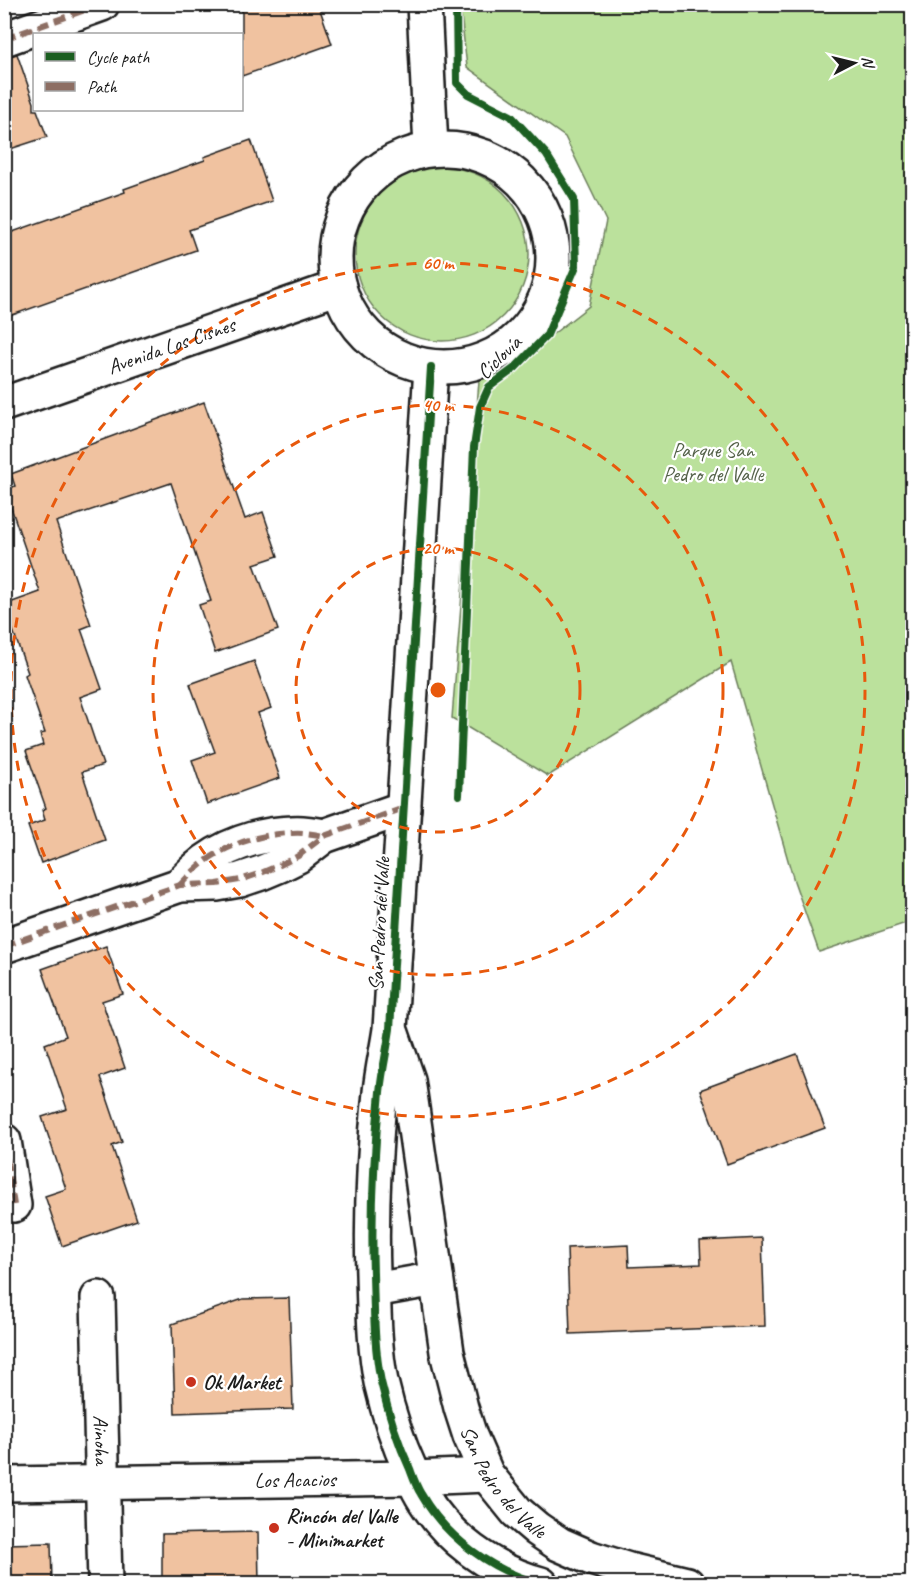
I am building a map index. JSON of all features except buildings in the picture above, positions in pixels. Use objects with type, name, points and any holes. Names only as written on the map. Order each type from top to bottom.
[{"type":"street","points":[[424,4],[431,148]]},
{"type":"street","points":[[4,39],[90,6]]},
{"type":"street","points":[[431,148],[460,149],[487,156],[512,171],[532,191],[545,216],[553,244],[554,265],[546,299],[532,324],[512,345],[486,359],[459,366],[431,367],[406,361],[383,349],[364,332],[348,311],[339,287],[335,261],[337,234],[346,208],[362,186],[382,167],[405,155],[431,148]]},
{"type":"street","name":"Avenida Los Cisnes","points":[[4,404],[339,287]]},
{"type":"street","name":"San Pedro del Valle","points":[[414,1478],[398,1442],[381,1381],[376,1344],[372,1238],[380,1090],[390,1029],[431,367]]},
{"type":"street","points":[[4,946],[180,885],[197,868],[217,854],[234,846],[272,834],[293,832],[324,836],[404,808]]},
{"type":"street","name":"San Pedro del Valle","points":[[390,1029],[408,1080],[447,1352],[461,1408],[486,1475],[517,1512],[559,1544],[591,1558],[629,1570],[687,1584]]},
{"type":"street","points":[[4,1141],[14,1205]]},
{"type":"street","points":[[374,1290],[436,1279]]},
{"type":"street","name":"Ainoha","points":[[98,1298],[105,1584]]},
{"type":"street","name":"Los Acacios","points":[[4,1484],[486,1475]]},
{"type":"street","points":[[414,1478],[430,1508],[455,1537],[501,1569],[541,1584]]},
{"type":"green space","name":"Parque San Pedro del Valle","points":[[460,5],[912,5],[912,921],[819,952],[794,881],[731,662],[548,776],[452,718],[479,381],[548,338],[589,306],[606,221],[565,137],[467,67]]},
{"type":"green space","points":[[442,167],[459,168],[475,173],[504,192],[523,221],[528,237],[528,271],[523,287],[504,316],[475,335],[459,340],[442,341],[425,340],[409,335],[380,316],[361,287],[356,271],[355,254],[356,237],[361,221],[380,192],[409,173],[425,168]]},
{"type":"marked path","points":[[4,39],[102,4]]},
{"type":"marked path","points":[[4,946],[180,885],[217,884],[261,873],[298,856],[324,836],[404,808]]},
{"type":"marked path","points":[[180,885],[206,861],[241,843],[279,834],[300,833],[324,836]]},
{"type":"marked path","points":[[4,1141],[14,1205]]},
{"type":"cycle path","name":"Ciclovía","points":[[456,4],[457,83],[468,94],[511,116],[546,154],[574,199],[576,266],[547,335],[515,368],[489,387],[480,407],[474,447],[459,795]]},
{"type":"cycle path","points":[[431,367],[390,1029],[381,1084],[375,1160],[372,1251],[376,1342],[381,1382],[393,1426],[416,1485],[431,1510],[443,1525],[472,1551],[505,1571],[541,1584]]},
{"type":"place","name":"Ok Market","points":[[191,1382]]},
{"type":"place","name":"Rincón del Valle - Minimarket","points":[[274,1528]]}]
